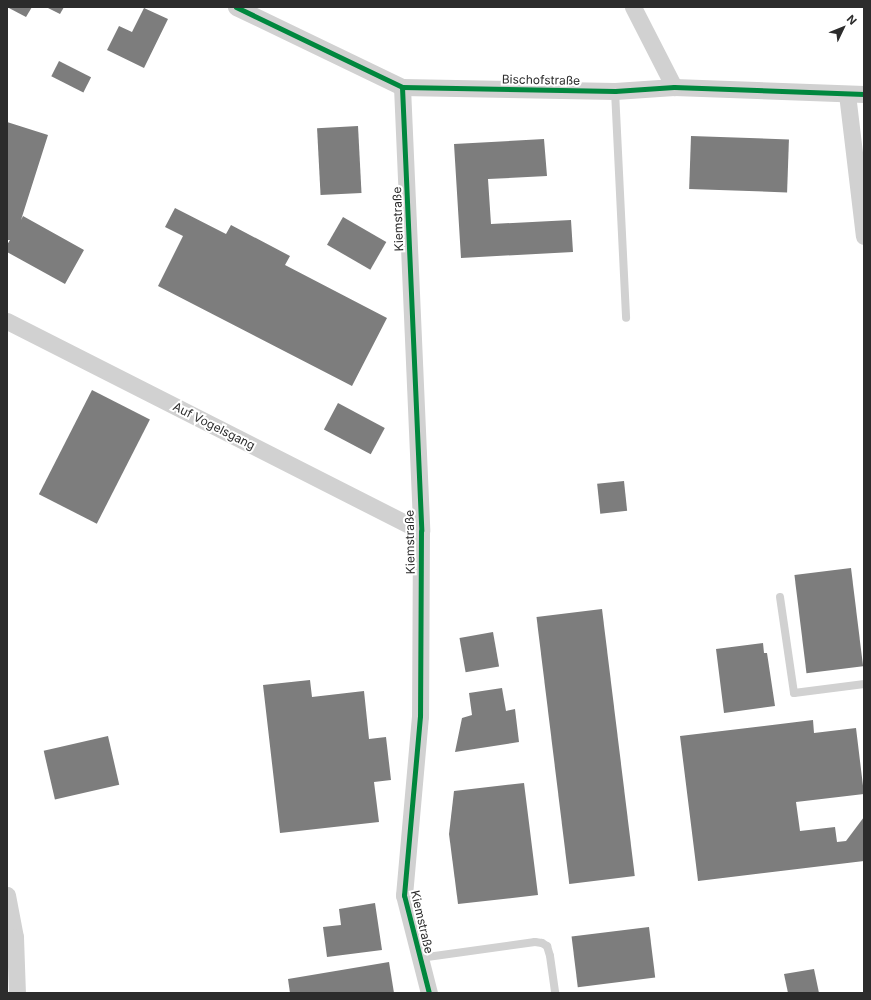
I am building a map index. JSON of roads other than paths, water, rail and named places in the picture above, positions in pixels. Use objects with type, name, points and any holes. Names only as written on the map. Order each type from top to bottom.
[{"type":"street","name":"Bischofstraße","points":[[236,7],[402,87],[615,91],[674,87],[856,94]]},
{"type":"street","points":[[633,7],[674,87]]},
{"type":"street","name":"Kiemstraße","points":[[402,87],[421,531],[420,716],[404,895],[429,993]]},
{"type":"street","points":[[856,94],[864,236]]},
{"type":"street","name":"Auf Vogelsgang","points":[[7,321],[421,531]]},
{"type":"street","points":[[7,895],[15,937],[17,993]]},
{"type":"lane","points":[[615,91],[626,318]]},
{"type":"lane","points":[[780,597],[794,693],[864,684]]},
{"type":"lane","points":[[420,958],[536,942],[542,943],[546,946],[550,956],[555,993]]}]
